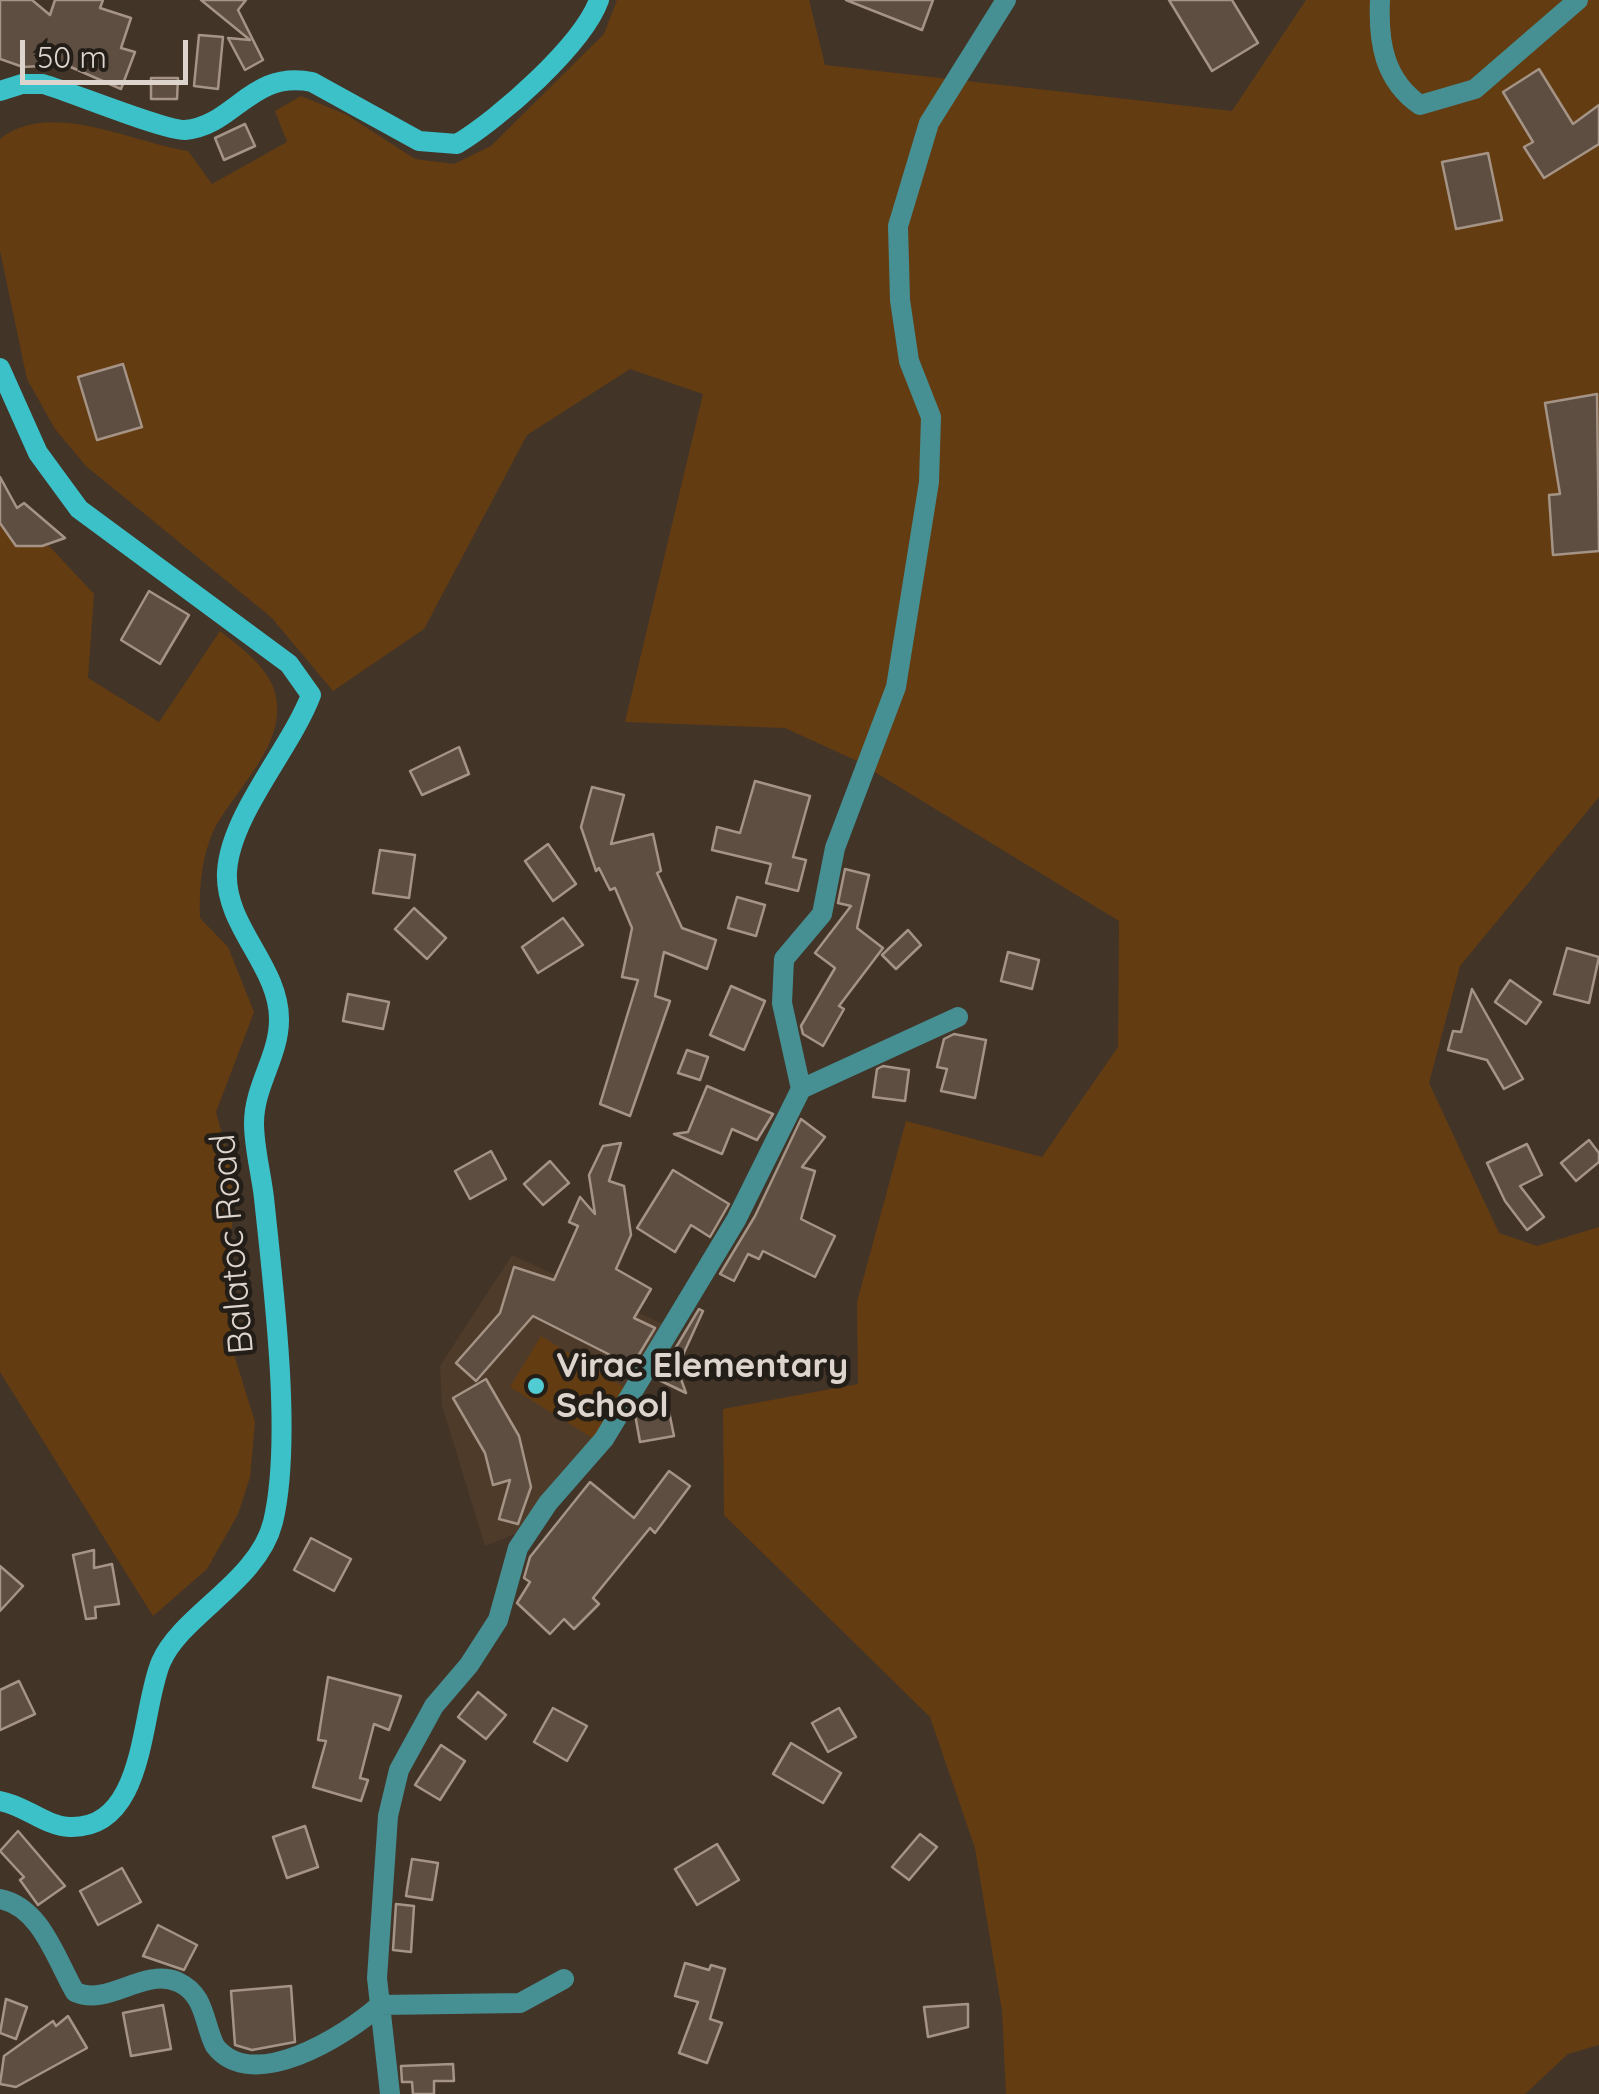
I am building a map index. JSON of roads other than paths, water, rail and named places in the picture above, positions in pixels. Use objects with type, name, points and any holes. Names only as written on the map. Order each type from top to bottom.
[{"type":"main road","points":[[0,91],[22,84],[44,84],[183,130],[215,118],[276,80],[295,79],[312,82],[419,141],[457,144],[497,114],[587,26],[599,0]]},
{"type":"main road","name":"Balatoc Road","points":[[0,368],[38,453],[79,510],[289,664],[311,696],[239,832],[227,868],[228,890],[272,988],[279,1020],[257,1093],[254,1120],[268,1237],[280,1430],[273,1523],[262,1550],[162,1658],[139,1758],[111,1812],[99,1822],[66,1826],[0,1801]]},
{"type":"street","points":[[802,1089],[782,1003],[784,959],[822,914],[835,848],[896,687],[928,482],[930,417],[909,361],[900,300],[898,226],[929,124],[1006,0]]},
{"type":"street","points":[[1380,0],[1379,26],[1387,68],[1401,92],[1420,105],[1475,89],[1578,0]]},
{"type":"street","points":[[390,2094],[377,1978],[388,1816],[398,1770],[434,1706],[469,1665],[498,1620],[518,1548],[548,1503],[604,1439],[736,1220],[802,1089],[958,1017]]},
{"type":"street","points":[[0,1900],[12,1902],[37,1923],[75,1992],[94,1996],[166,1978],[190,1988],[199,1998],[215,2046],[230,2067],[247,2074],[298,2065],[322,2052],[380,2004],[520,2003],[564,1979]]},
{"type":"place","name":"Virac Elementary School","points":[[536,1386]]}]
